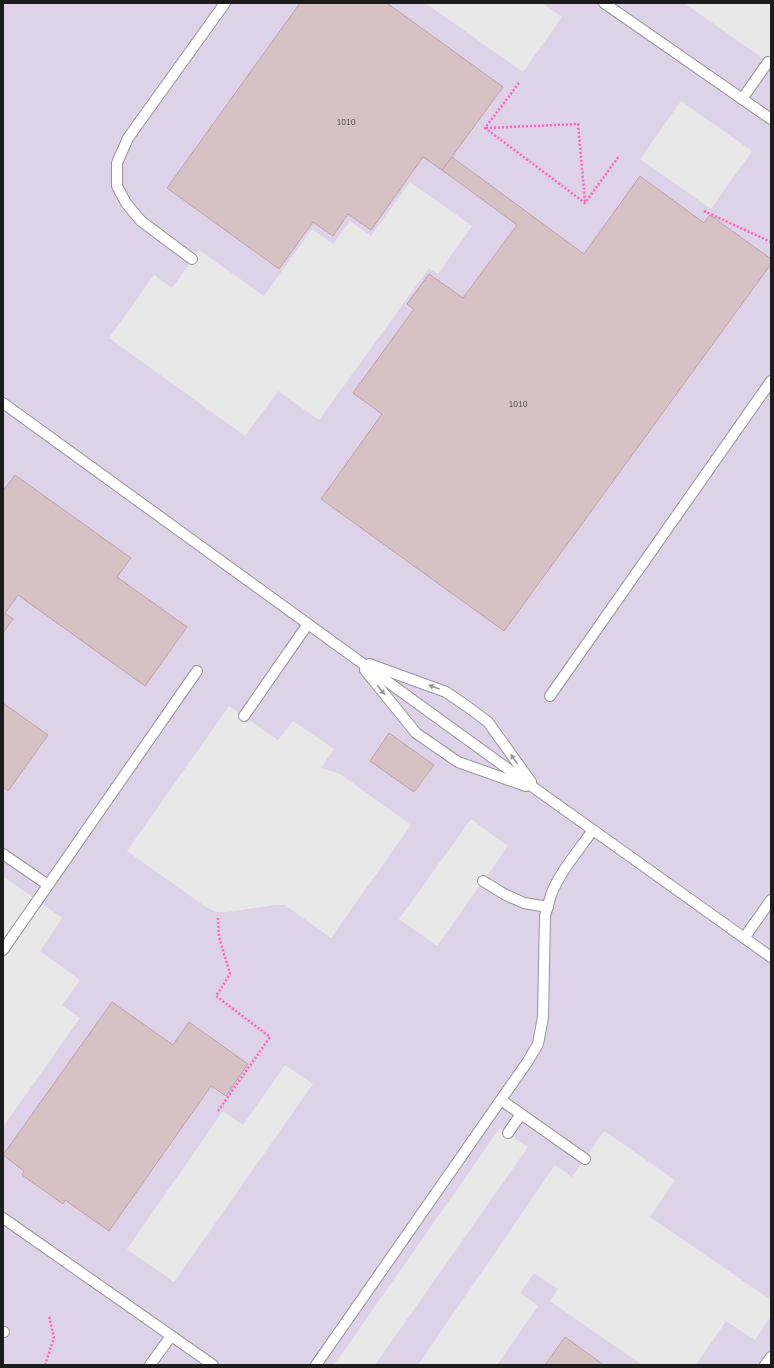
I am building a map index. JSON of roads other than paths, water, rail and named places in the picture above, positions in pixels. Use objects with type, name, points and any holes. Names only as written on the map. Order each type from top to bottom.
[{"type":"lane","points":[[192,259],[141,221],[126,203],[117,186],[117,163],[128,138],[225,3]]},
{"type":"lane","points":[[604,3],[771,119]]},
{"type":"lane","points":[[742,99],[768,62]]},
{"type":"lane","points":[[550,696],[771,380]]},
{"type":"lane","points":[[3,403],[537,790],[771,957]]},
{"type":"lane","points":[[244,716],[308,624]]},
{"type":"lane","points":[[357,659],[446,692],[468,707],[488,722],[537,790]]},
{"type":"lane","points":[[357,659],[416,733],[458,762],[537,790]]},
{"type":"lane","points":[[3,950],[197,671]]},
{"type":"lane","points":[[316,1365],[528,1061],[538,1044],[543,1017],[546,916],[551,894],[562,875],[593,830]]},
{"type":"lane","points":[[3,854],[48,885]]},
{"type":"lane","points":[[483,881],[504,894],[524,903],[548,907]]},
{"type":"lane","points":[[744,938],[771,900]]},
{"type":"lane","points":[[501,1100],[585,1158]]},
{"type":"lane","points":[[508,1133],[521,1114]]},
{"type":"lane","points":[[3,1218],[213,1365]]},
{"type":"lane","points":[[150,1365],[171,1336]]},
{"type":"lane","points":[[765,1365],[771,1357]]}]
